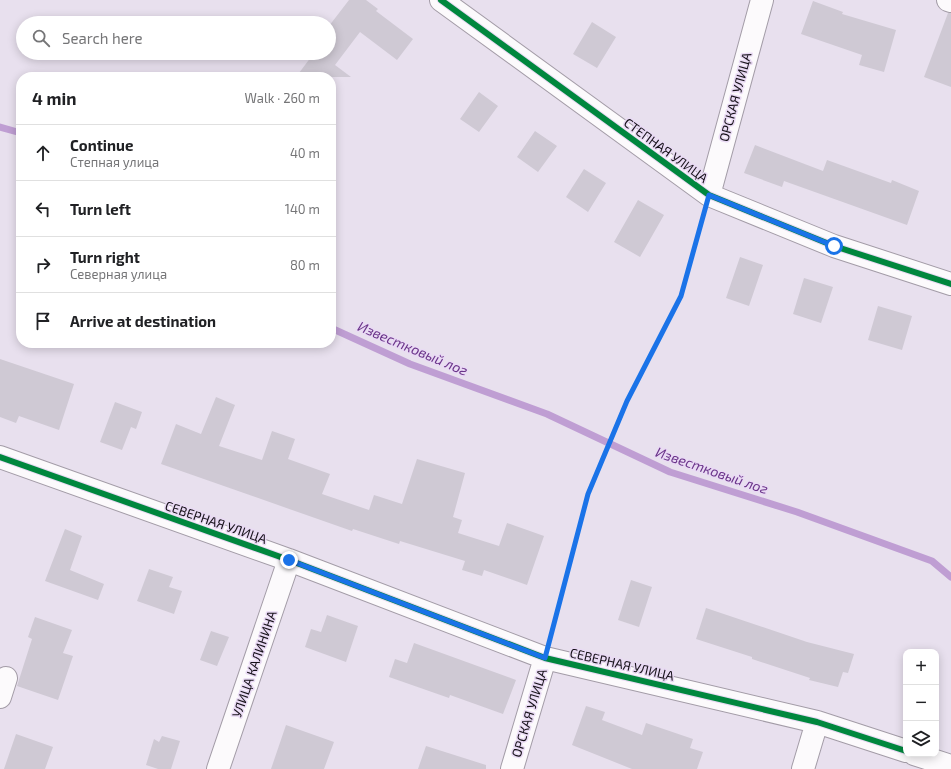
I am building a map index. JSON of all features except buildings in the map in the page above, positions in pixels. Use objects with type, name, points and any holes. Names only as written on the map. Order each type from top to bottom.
[{"type":"street","name":"СТЕПНАЯ УЛИЦА","points":[[441,0],[709,195],[834,246],[951,284]]},
{"type":"street","name":"ОРСКАЯ УЛИЦА","points":[[709,195],[762,0]]},
{"type":"street","name":"СЕВЕРНАЯ УЛИЦА","points":[[0,457],[289,560],[545,658],[817,722],[903,751]]},
{"type":"street","name":"УЛИЦА КАЛИНИНА","points":[[218,769],[289,560]]},
{"type":"street","name":"ОРСКАЯ УЛИЦА","points":[[512,769],[545,658]]},
{"type":"street","points":[[803,769],[817,722]]},
{"type":"street","points":[[923,757],[951,766]]},
{"type":"path","points":[[545,658],[588,494],[627,401],[681,296],[709,195]]},
{"type":"waterway","name":"Известковый лог","points":[[0,127],[16,132]]},
{"type":"waterway","name":"Известковый лог","points":[[336,330],[410,364],[547,414],[670,472],[797,512],[932,561],[951,577]]},
{"type":"cycle path","points":[[441,0],[709,195],[834,246],[951,284]]},
{"type":"cycle path","points":[[0,457],[289,560],[545,658],[817,722],[903,750]]},
{"type":"route","points":[[289,560],[545,658],[588,494],[627,401],[681,296],[709,195],[834,246]]}]
